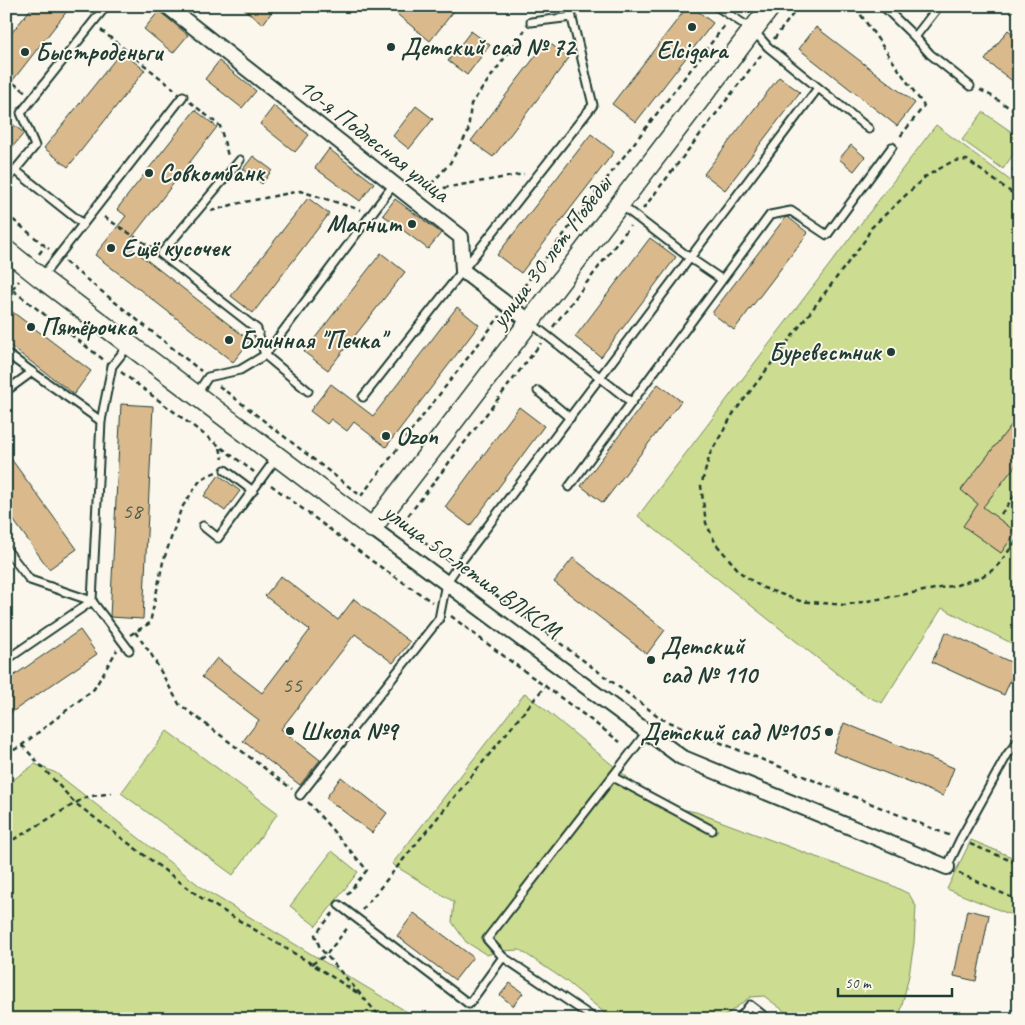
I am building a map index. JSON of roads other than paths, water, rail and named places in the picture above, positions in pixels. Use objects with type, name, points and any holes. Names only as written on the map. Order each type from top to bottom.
[{"type":"main road","name":"улица 30 лет Победы","points":[[372,528],[771,6]]},
{"type":"main road","name":"улица 50-летия ВЛКСМ","points":[[6,250],[372,528]]},
{"type":"street","name":"10-я Подлесная улица","points":[[167,6],[461,237],[463,271]]},
{"type":"street","points":[[463,271],[529,322]]},
{"type":"street","name":"улица 50-летия ВЛКСМ","points":[[372,528],[681,757],[947,867]]},
{"type":"lane","points":[[6,182],[36,146],[21,113],[106,6]]},
{"type":"lane","points":[[363,397],[593,105],[569,6]]},
{"type":"lane","points":[[716,6],[753,30],[768,47],[869,129]]},
{"type":"lane","points":[[883,6],[930,54],[970,86]]},
{"type":"lane","points":[[915,37],[939,6]]},
{"type":"lane","points":[[531,22],[572,17]]},
{"type":"lane","points":[[300,795],[439,619],[446,583],[457,567],[818,88]]},
{"type":"lane","points":[[41,278],[183,96]]},
{"type":"lane","points":[[569,487],[770,215],[791,211],[827,235],[892,147]]},
{"type":"lane","points":[[240,160],[161,254],[257,329],[265,355],[308,391]]},
{"type":"lane","points":[[15,170],[83,224]]},
{"type":"lane","points":[[196,396],[208,377],[240,370],[265,355],[394,184]]},
{"type":"lane","points":[[620,204],[690,258],[722,279]]},
{"type":"lane","points":[[529,322],[632,402]]},
{"type":"lane","points":[[92,601],[101,421],[112,366],[128,344]]},
{"type":"lane","points":[[6,352],[101,421]]},
{"type":"lane","points":[[6,391],[32,372]]},
{"type":"lane","points":[[538,391],[570,418]]},
{"type":"lane","points":[[203,526],[218,538],[277,457]]},
{"type":"lane","points":[[225,470],[253,491]]},
{"type":"lane","points":[[6,549],[30,580],[92,601],[129,650]]},
{"type":"lane","points":[[6,660],[92,601]]},
{"type":"lane","points":[[595,1019],[503,957],[488,939],[648,732]]},
{"type":"lane","points":[[947,867],[1007,755],[1019,740]]},
{"type":"lane","points":[[613,777],[712,830]]},
{"type":"lane","points":[[339,905],[469,1004],[503,957]]},
{"type":"lane","points":[[738,1019],[750,1005],[768,1019]]},
{"type":"place","name":"Elcigara","points":[[692,27]]},
{"type":"place","name":"Детский сад № 72","points":[[391,47]]},
{"type":"place","name":"Быстроденьги","points":[[25,52]]},
{"type":"place","name":"Совкомбанк","points":[[149,173]]},
{"type":"place","name":"Магнит","points":[[412,224]]},
{"type":"place","name":"Ещё кусочек","points":[[111,248]]},
{"type":"place","name":"Пятёрочка","points":[[31,327]]},
{"type":"place","name":"Блинная \"Печка\"","points":[[229,340]]},
{"type":"place","name":"Буревестник","points":[[891,352]]},
{"type":"place","name":"Ozon","points":[[386,436]]},
{"type":"place","name":"Детский сад № 110","points":[[651,660]]},
{"type":"place","name":"Школа №9","points":[[290,731]]},
{"type":"place","name":"Детский сад №105","points":[[829,732]]}]
